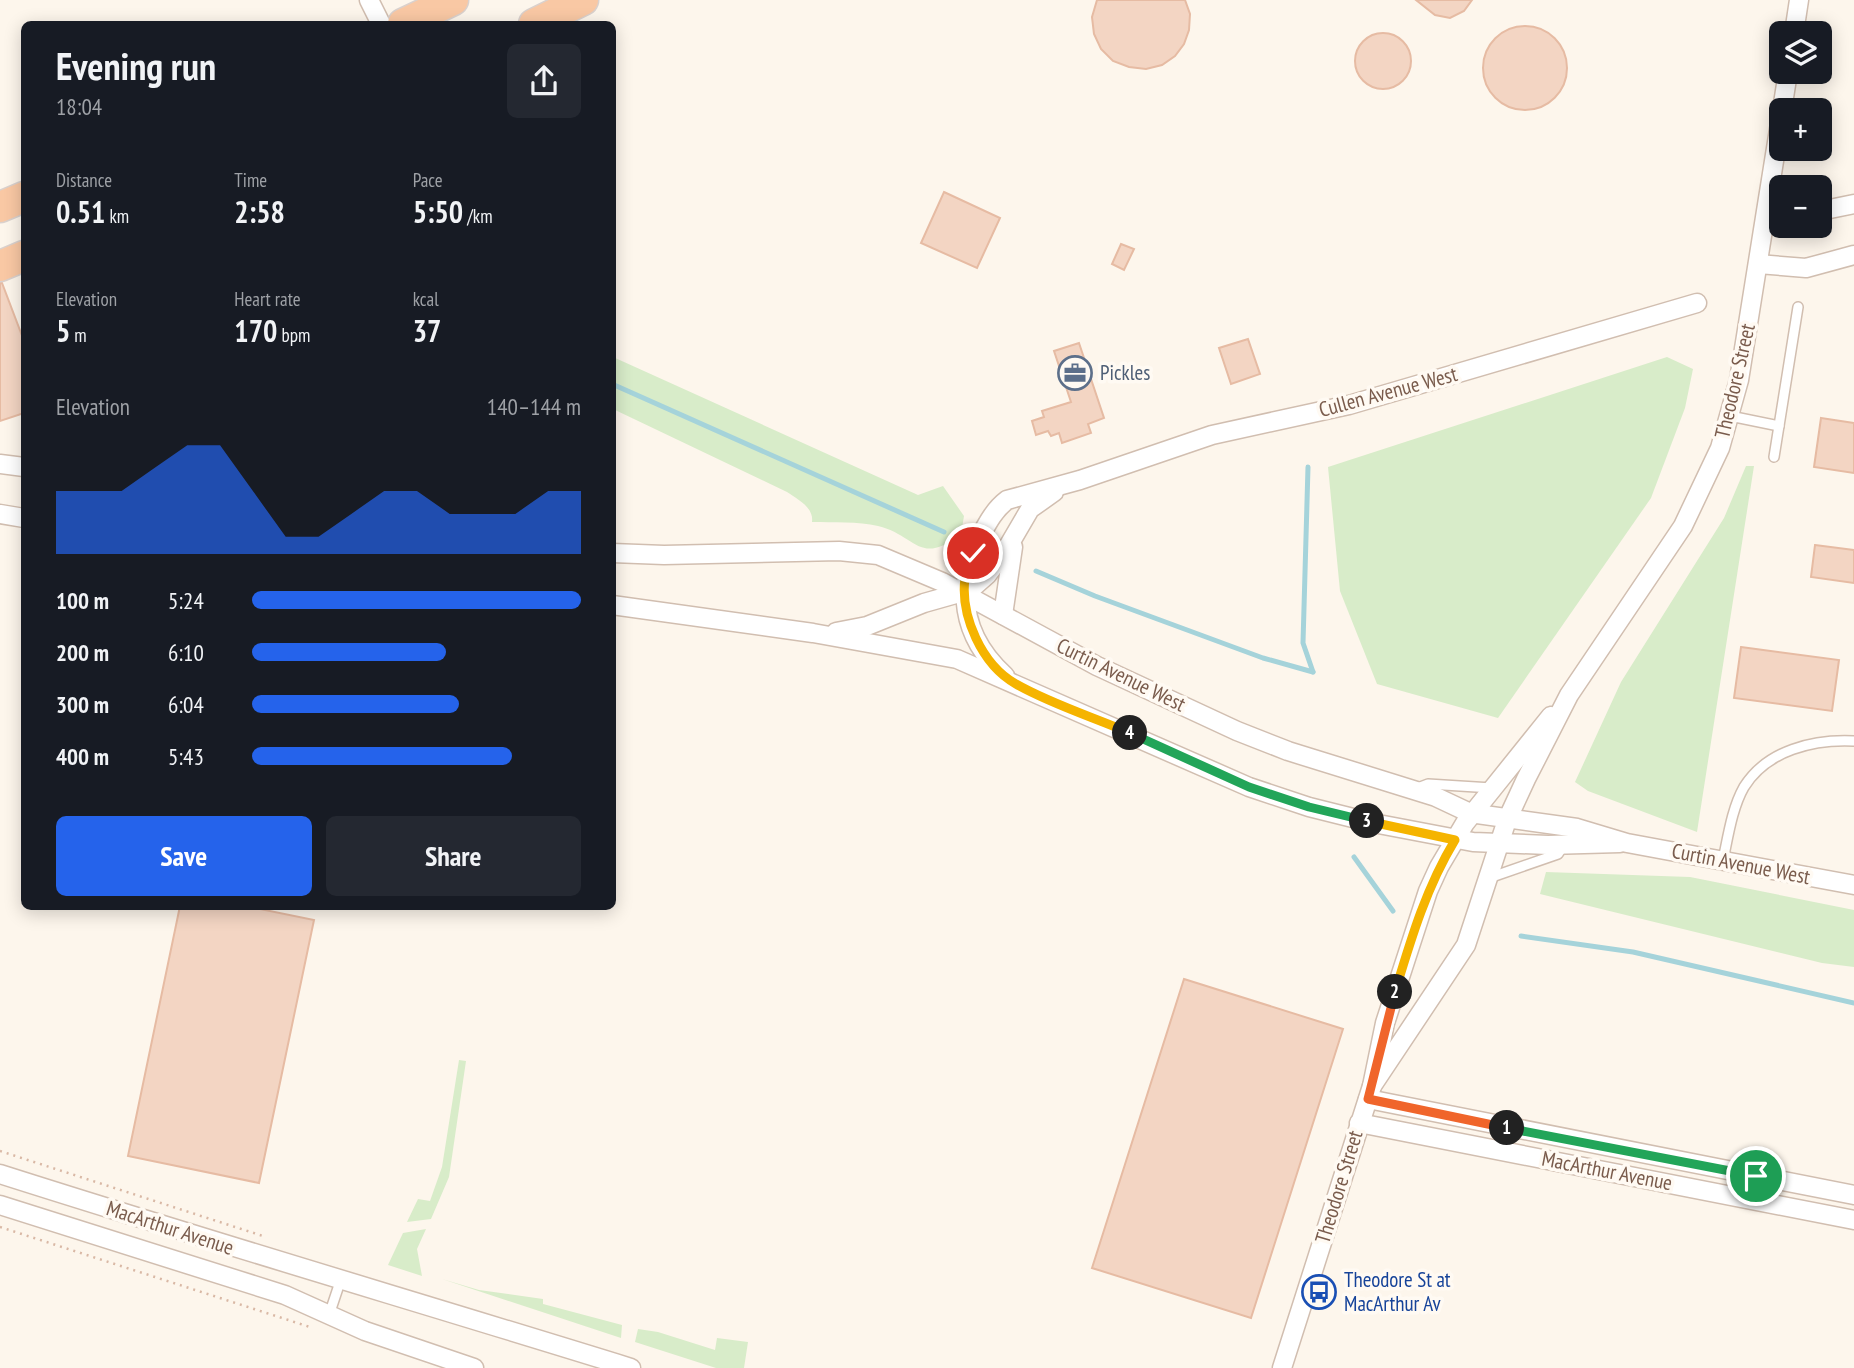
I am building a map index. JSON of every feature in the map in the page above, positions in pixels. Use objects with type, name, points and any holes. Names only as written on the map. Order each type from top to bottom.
[{"type":"highway","points":[[409,21],[453,0]]},
{"type":"highway","points":[[540,21],[583,0]]},
{"type":"highway","points":[[0,207],[21,198]]},
{"type":"highway","points":[[0,266],[21,257]]},
{"type":"street","points":[[369,0],[380,21]]},
{"type":"street","points":[[1796,21],[1799,0]]},
{"type":"street","points":[[1832,209],[1854,204]]},
{"type":"street","name":"Theodore Street","points":[[1282,1368],[1370,1092],[1385,1023],[1414,928],[1438,867],[1492,788],[1569,695],[1683,526],[1720,448],[1730,415],[1769,217]]},
{"type":"street","points":[[1758,264],[1806,268],[1854,255]]},
{"type":"street","name":"Cullen Avenue West","points":[[1016,684],[997,668],[978,643],[964,593],[966,573],[973,553],[989,521],[1002,503],[1080,480],[1212,435],[1349,405],[1696,303]]},
{"type":"street","points":[[0,464],[21,467]]},
{"type":"street","name":"Cullen Avenue West","points":[[813,633],[856,629],[964,593],[976,586],[992,569],[1035,504],[1080,480]]},
{"type":"street","points":[[0,514],[21,518]]},
{"type":"street","points":[[1003,615],[1010,556],[1020,527]]},
{"type":"street","name":"Curtin Avenue West","points":[[616,553],[868,553],[902,564],[964,593],[1097,666],[1237,731],[1288,751],[1436,797],[1473,813],[1598,832],[1627,843],[1854,885]]},
{"type":"street","name":"Curtin Avenue West","points":[[616,606],[813,633],[957,659],[1270,794],[1356,818],[1455,840],[1499,844],[1627,843]]},
{"type":"street","name":"Theodore Street","points":[[1370,1092],[1466,945],[1507,820],[1569,695]]},
{"type":"street","name":"MacArthur Avenue","points":[[1370,1092],[1854,1195]]},
{"type":"street","name":"MacArthur Avenue","points":[[1359,1123],[1854,1220]]},
{"type":"street","name":"MacArthur Avenue","points":[[0,1174],[245,1252],[631,1368]]},
{"type":"street","name":"MacArthur Avenue","points":[[0,1205],[285,1295],[326,1323],[365,1331],[474,1368]]},
{"type":"lane","points":[[1774,457],[1798,307]]},
{"type":"lane","points":[[1730,415],[1779,426]]},
{"type":"lane","points":[[1723,860],[1737,807],[1744,788],[1754,775],[1786,753],[1807,744],[1832,740],[1854,741]]},
{"type":"lane","points":[[1413,790],[1428,784],[1492,788]]},
{"type":"lane","points":[[1487,878],[1558,854],[1565,844]]},
{"type":"lane","points":[[326,1323],[341,1279]]},
{"type":"path","points":[[0,1151],[259,1233],[267,1239]]},
{"type":"path","points":[[0,1227],[326,1323]]},
{"type":"green space","points":[[1667,357],[1693,369],[1685,408],[1651,498],[1498,718],[1377,684],[1340,591],[1328,467]]},
{"type":"green space","points":[[616,358],[918,495],[943,486],[964,516],[961,534],[947,544],[926,548],[891,530],[870,524],[812,522],[808,508],[787,492],[616,410]]},
{"type":"green space","points":[[1746,466],[1754,466],[1697,832],[1588,791],[1575,782],[1621,682],[1724,518]]},
{"type":"green space","points":[[1546,872],[1690,877],[1854,910],[1854,967],[1822,963],[1540,894]]},
{"type":"green space","points":[[459,1060],[466,1061],[449,1177],[431,1219],[407,1222],[418,1199],[430,1201],[442,1167]]},
{"type":"green space","points":[[426,1229],[417,1249],[422,1276],[388,1265],[403,1233]]},
{"type":"green space","points":[[442,1279],[479,1290],[543,1299],[543,1304],[622,1325],[621,1338]]},
{"type":"green space","points":[[638,1329],[658,1332],[715,1350],[717,1338],[748,1342],[744,1368],[716,1368],[635,1342]]},
{"type":"building","points":[[1097,0],[1185,0],[1190,14],[1189,30],[1184,44],[1175,56],[1162,65],[1146,69],[1113,61],[1101,49],[1094,34],[1092,17]]},
{"type":"building","points":[[1416,0],[1472,0],[1464,11],[1450,18],[1435,15]]},
{"type":"building","points":[[1525,26],[1541,29],[1555,38],[1564,52],[1567,68],[1564,84],[1555,98],[1541,107],[1525,110],[1509,107],[1495,98],[1486,84],[1483,68],[1486,52],[1495,38],[1509,29]]},
{"type":"building","points":[[1383,33],[1394,35],[1403,41],[1409,50],[1409,72],[1403,81],[1394,87],[1383,89],[1372,87],[1363,81],[1357,72],[1355,61],[1357,50],[1363,41],[1372,35]]},
{"type":"building","points":[[944,192],[1000,218],[977,268],[921,243]]},
{"type":"building","points":[[1121,244],[1134,249],[1124,270],[1112,264]]},
{"type":"building","points":[[2,283],[21,333],[21,414],[0,421]]},
{"type":"building","points":[[1248,339],[1260,374],[1231,384],[1219,348]]},
{"type":"building","name":"Pickles","points":[[1079,343],[1104,418],[1088,424],[1091,433],[1062,443],[1059,433],[1051,436],[1048,431],[1036,435],[1032,421],[1044,417],[1042,411],[1071,402],[1054,351]]},
{"type":"building","points":[[1821,418],[1854,423],[1854,473],[1814,467]]},
{"type":"building","points":[[1815,545],[1854,550],[1854,583],[1811,577]]},
{"type":"building","points":[[1741,647],[1839,660],[1832,711],[1734,698]]},
{"type":"building","points":[[179,910],[265,910],[314,920],[259,1183],[128,1156]]},
{"type":"building","points":[[1184,979],[1343,1029],[1251,1318],[1092,1268]]},
{"type":"waterway","points":[[616,386],[944,532]]},
{"type":"waterway","points":[[1308,467],[1303,643],[1313,672]]},
{"type":"waterway","points":[[1036,571],[1095,596],[1263,658],[1313,672]]},
{"type":"waterway","points":[[1354,857],[1393,911]]},
{"type":"waterway","points":[[1521,936],[1633,952],[1854,1003]]},
{"type":"place","name":"Pickles","points":[[1075,373]]},
{"type":"place","name":"Theodore St at MacArthur Av","points":[[1319,1292]]},
{"type":"route","points":[[973,553],[966,573],[964,593],[975,636],[991,661],[1016,684],[1249,787],[1309,807],[1455,840],[1438,867],[1422,906],[1385,1023],[1368,1099],[1756,1176]]}]
